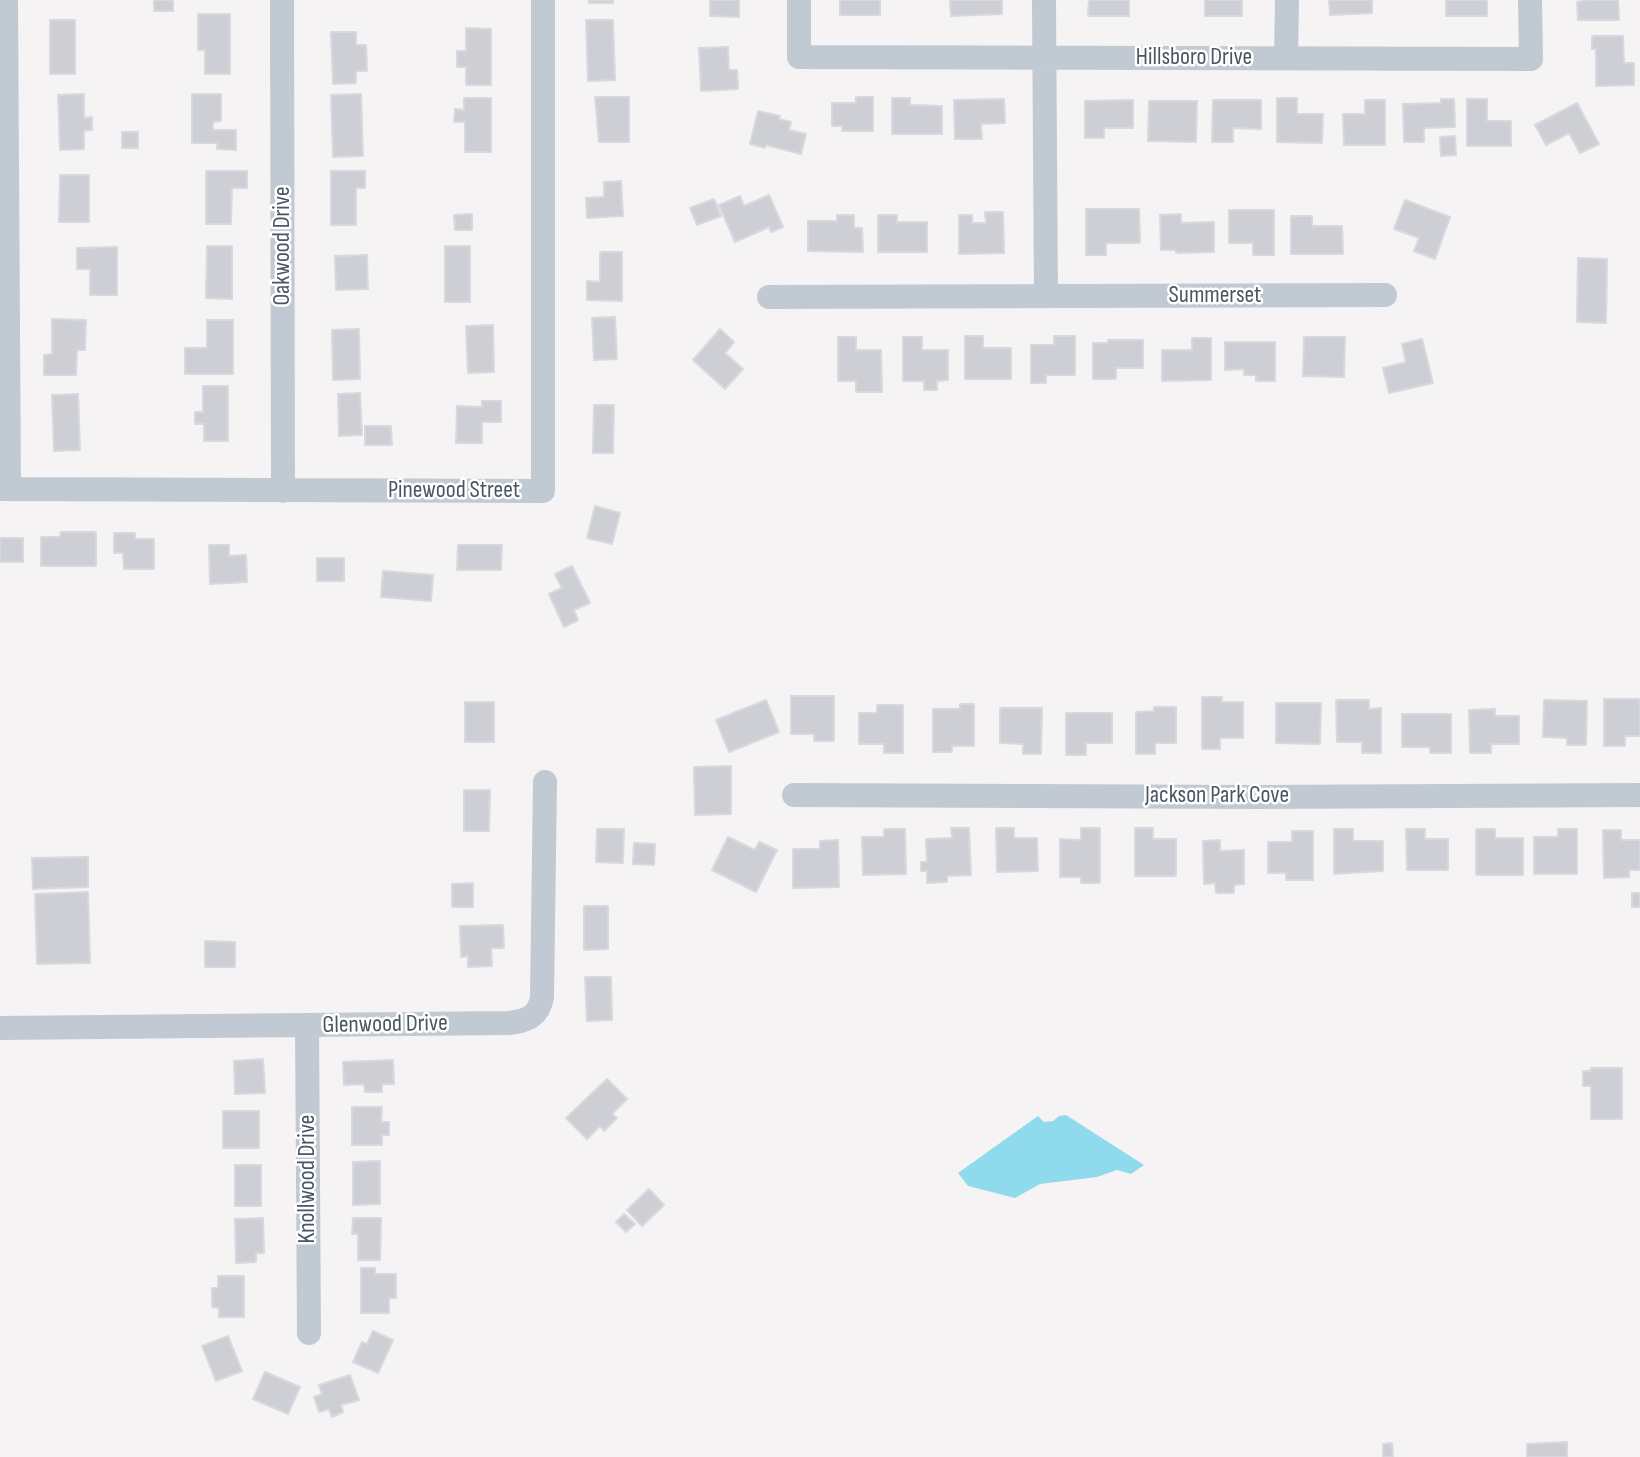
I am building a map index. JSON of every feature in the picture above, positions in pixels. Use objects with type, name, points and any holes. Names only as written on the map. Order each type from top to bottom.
[{"type":"street","points":[[5,489],[6,0]]},
{"type":"street","name":"Oakwood Drive","points":[[282,0],[284,491]]},
{"type":"street","name":"Pinewood Street","points":[[5,489],[543,491],[543,0]]},
{"type":"street","name":"Hillsboro Drive","points":[[799,0],[799,57],[1531,59],[1530,0]]},
{"type":"street","points":[[1044,0],[1046,296]]},
{"type":"street","points":[[1286,58],[1287,0]]},
{"type":"street","name":"Summerset","points":[[769,297],[1385,295]]},
{"type":"street","name":"Glenwood Drive","points":[[0,1028],[509,1023],[526,1020],[538,1011],[542,997],[545,782]]},
{"type":"street","name":"Jackson Park Cove","points":[[794,795],[1640,795]]},
{"type":"street","name":"Knollwood Drive","points":[[307,1026],[309,1333]]},
{"type":"water","points":[[1066,1115],[1144,1165],[1131,1174],[1117,1170],[1097,1177],[1040,1184],[1015,1198],[968,1186],[958,1173],[1038,1116],[1044,1122]]},
{"type":"building","points":[[154,0],[173,0],[173,11],[154,11]]},
{"type":"building","points":[[589,0],[613,0],[613,3],[589,3]]},
{"type":"building","points":[[710,0],[739,0],[739,17],[710,16]]},
{"type":"building","points":[[840,0],[880,0],[880,15],[840,15]]},
{"type":"building","points":[[950,0],[1002,0],[1002,14],[951,16]]},
{"type":"building","points":[[1089,0],[1129,0],[1129,16],[1088,16]]},
{"type":"building","points":[[1205,0],[1242,0],[1242,16],[1205,16]]},
{"type":"building","points":[[1329,0],[1372,0],[1372,13],[1330,15]]},
{"type":"building","points":[[1446,0],[1487,0],[1487,16],[1446,16]]},
{"type":"building","points":[[1618,0],[1619,20],[1578,20],[1577,2]]},
{"type":"building","points":[[198,14],[230,14],[230,74],[205,74],[205,50],[198,50]]},
{"type":"building","points":[[50,20],[75,20],[75,74],[50,74]]},
{"type":"building","points":[[586,20],[613,20],[615,80],[588,81]]},
{"type":"building","points":[[466,28],[491,29],[491,85],[466,85],[466,67],[457,67],[457,51],[466,51]]},
{"type":"building","points":[[331,32],[356,32],[356,45],[366,45],[367,71],[356,71],[356,83],[333,84]]},
{"type":"building","points":[[1592,36],[1623,36],[1624,63],[1634,63],[1634,85],[1596,86],[1596,49],[1592,49]]},
{"type":"building","points":[[728,47],[729,70],[737,70],[738,89],[701,91],[699,48]]},
{"type":"building","points":[[84,94],[84,118],[92,117],[92,130],[84,131],[84,149],[60,150],[58,95]]},
{"type":"building","points":[[192,94],[221,94],[221,121],[213,122],[213,130],[236,130],[236,150],[217,149],[217,143],[192,143]]},
{"type":"building","points":[[361,94],[363,156],[333,157],[331,95]]},
{"type":"building","points":[[595,97],[629,97],[629,142],[599,142]]},
{"type":"building","points":[[856,97],[873,97],[873,131],[842,131],[842,126],[832,126],[832,103],[856,103]]},
{"type":"building","points":[[464,98],[491,98],[491,152],[465,152],[465,122],[454,122],[455,109],[464,110]]},
{"type":"building","points":[[892,98],[910,98],[910,105],[942,106],[942,134],[892,134]]},
{"type":"building","points":[[1277,98],[1297,98],[1297,114],[1323,114],[1322,143],[1277,142]]},
{"type":"building","points":[[1004,99],[1005,123],[981,124],[982,139],[955,139],[954,100]]},
{"type":"building","points":[[1441,99],[1454,99],[1455,127],[1424,128],[1424,142],[1404,142],[1403,104],[1441,103]]},
{"type":"building","points":[[1467,99],[1487,99],[1487,121],[1511,121],[1511,146],[1467,146]]},
{"type":"building","points":[[1133,100],[1133,128],[1104,128],[1104,138],[1085,138],[1085,101]]},
{"type":"building","points":[[1213,100],[1261,100],[1261,129],[1233,128],[1233,142],[1212,142]]},
{"type":"building","points":[[1365,100],[1385,100],[1385,145],[1344,145],[1343,114],[1365,114]]},
{"type":"building","points":[[1149,101],[1197,101],[1196,142],[1148,141]]},
{"type":"building","points":[[1577,103],[1599,144],[1580,153],[1569,133],[1546,145],[1535,125]]},
{"type":"building","points":[[758,111],[780,116],[779,119],[791,122],[789,130],[806,134],[801,154],[750,144]]},
{"type":"building","points":[[122,132],[138,132],[138,148],[122,148]]},
{"type":"building","points":[[1455,136],[1456,155],[1441,156],[1440,137]]},
{"type":"building","points":[[206,171],[247,171],[247,188],[232,188],[231,224],[206,224]]},
{"type":"building","points":[[331,171],[365,171],[365,188],[356,188],[356,225],[331,225]]},
{"type":"building","points":[[60,175],[89,175],[89,222],[59,222]]},
{"type":"building","points":[[621,181],[623,216],[587,218],[586,198],[604,197],[604,182]]},
{"type":"building","points":[[769,195],[783,227],[771,232],[769,227],[735,242],[719,205],[740,196],[744,206]]},
{"type":"building","points":[[714,199],[721,216],[697,225],[690,208]]},
{"type":"building","points":[[1405,200],[1450,217],[1435,259],[1414,251],[1419,238],[1394,229]]},
{"type":"building","points":[[1086,209],[1139,209],[1140,243],[1106,243],[1106,255],[1086,255]]},
{"type":"building","points":[[1229,210],[1274,210],[1274,255],[1253,255],[1253,243],[1229,243]]},
{"type":"building","points":[[985,212],[1003,212],[1004,253],[959,254],[959,215],[972,215],[972,223],[986,223]]},
{"type":"building","points":[[472,214],[472,230],[455,230],[454,215]]},
{"type":"building","points":[[1181,214],[1181,223],[1214,222],[1214,252],[1176,253],[1176,250],[1161,250],[1160,215]]},
{"type":"building","points":[[837,215],[854,215],[854,228],[862,228],[863,252],[808,251],[808,221],[837,221]]},
{"type":"building","points":[[878,215],[897,215],[897,222],[927,222],[927,252],[878,252]]},
{"type":"building","points":[[1291,216],[1312,216],[1312,226],[1342,226],[1343,254],[1291,254]]},
{"type":"building","points":[[207,246],[232,246],[232,299],[206,298]]},
{"type":"building","points":[[445,246],[470,246],[470,302],[445,302]]},
{"type":"building","points":[[117,247],[117,295],[90,295],[90,269],[77,269],[77,248]]},
{"type":"building","points":[[600,252],[622,252],[622,301],[587,300],[587,281],[600,282]]},
{"type":"building","points":[[367,255],[368,289],[336,290],[335,256]]},
{"type":"building","points":[[1578,258],[1607,259],[1606,323],[1577,322]]},
{"type":"building","points":[[615,317],[617,359],[594,360],[592,318]]},
{"type":"building","points":[[52,319],[86,320],[85,350],[77,350],[76,375],[44,375],[44,355],[52,354]]},
{"type":"building","points":[[207,320],[233,320],[233,374],[185,374],[185,348],[207,348]]},
{"type":"building","points":[[493,325],[494,372],[468,373],[466,326]]},
{"type":"building","points":[[359,329],[360,379],[333,380],[332,330]]},
{"type":"building","points":[[720,329],[734,342],[725,353],[743,369],[725,389],[693,360]]},
{"type":"building","points":[[965,336],[983,336],[983,348],[1011,348],[1011,379],[965,379]]},
{"type":"building","points":[[1054,336],[1075,336],[1075,375],[1046,375],[1046,383],[1031,383],[1031,345],[1054,345]]},
{"type":"building","points":[[838,337],[856,337],[856,350],[881,350],[882,392],[856,392],[856,381],[838,381]]},
{"type":"building","points":[[903,337],[922,337],[922,350],[948,350],[948,380],[937,381],[937,390],[924,390],[924,381],[903,381]]},
{"type":"building","points":[[1304,337],[1345,337],[1344,377],[1303,376]]},
{"type":"building","points":[[1192,338],[1211,338],[1211,380],[1162,381],[1162,350],[1192,350]]},
{"type":"building","points":[[1422,339],[1433,383],[1389,393],[1383,368],[1406,362],[1402,344]]},
{"type":"building","points":[[1108,340],[1143,340],[1143,368],[1116,368],[1116,379],[1093,379],[1093,343],[1108,343]]},
{"type":"building","points":[[1225,342],[1275,342],[1275,381],[1256,381],[1256,375],[1244,375],[1244,369],[1225,370]]},
{"type":"building","points":[[203,386],[228,386],[228,441],[204,441],[204,424],[195,424],[195,412],[203,412]]},
{"type":"building","points":[[360,393],[362,435],[339,436],[338,394]]},
{"type":"building","points":[[78,394],[80,450],[54,451],[52,395]]},
{"type":"building","points":[[482,401],[501,401],[501,422],[482,422],[482,443],[456,443],[457,406],[482,407]]},
{"type":"building","points":[[594,405],[614,405],[613,453],[593,453]]},
{"type":"building","points":[[365,426],[391,426],[392,445],[365,445]]},
{"type":"building","points":[[595,506],[620,513],[612,544],[587,538]]},
{"type":"building","points":[[61,532],[96,532],[96,566],[41,566],[41,537],[60,537]]},
{"type":"building","points":[[114,533],[135,533],[135,539],[154,539],[154,569],[124,569],[123,553],[114,553]]},
{"type":"building","points":[[0,538],[23,538],[23,562],[0,562]]},
{"type":"building","points":[[209,545],[229,545],[229,556],[246,555],[247,582],[210,584]]},
{"type":"building","points":[[458,545],[502,545],[501,570],[457,570]]},
{"type":"building","points":[[317,558],[344,558],[344,581],[317,581]]},
{"type":"building","points":[[572,566],[590,603],[574,610],[578,620],[564,627],[549,594],[562,588],[555,574]]},
{"type":"building","points":[[383,571],[433,575],[431,601],[381,597]]},
{"type":"building","points":[[791,696],[834,696],[834,741],[814,741],[814,734],[791,734]]},
{"type":"building","points":[[1202,697],[1222,697],[1222,702],[1243,702],[1243,738],[1220,738],[1220,749],[1202,749]]},
{"type":"building","points":[[1604,699],[1640,699],[1640,736],[1625,736],[1625,746],[1604,746]]},
{"type":"building","points":[[766,700],[779,732],[729,752],[716,720]]},
{"type":"building","points":[[1336,700],[1369,700],[1369,709],[1381,708],[1381,753],[1362,753],[1362,742],[1337,742]]},
{"type":"building","points":[[1544,700],[1587,701],[1586,745],[1567,745],[1567,738],[1543,737]]},
{"type":"building","points":[[465,702],[494,702],[494,742],[465,742]]},
{"type":"building","points":[[1276,703],[1321,703],[1320,744],[1276,743]]},
{"type":"building","points":[[960,704],[974,704],[974,746],[952,746],[952,752],[933,752],[933,709],[960,709]]},
{"type":"building","points":[[877,705],[903,705],[903,753],[884,753],[884,744],[859,744],[859,713],[877,713]]},
{"type":"building","points":[[1154,707],[1176,707],[1176,743],[1155,743],[1155,754],[1136,754],[1136,712],[1154,711]]},
{"type":"building","points":[[1000,708],[1042,708],[1041,754],[1023,754],[1023,744],[1000,743]]},
{"type":"building","points":[[1495,709],[1495,716],[1519,716],[1519,744],[1491,744],[1491,753],[1470,753],[1469,710]]},
{"type":"building","points":[[1066,713],[1112,713],[1112,743],[1086,743],[1086,755],[1066,755]]},
{"type":"building","points":[[1402,714],[1451,714],[1451,753],[1430,753],[1430,747],[1402,747]]},
{"type":"building","points":[[731,766],[731,814],[695,815],[694,767]]},
{"type":"building","points":[[464,790],[490,790],[489,831],[464,831]]},
{"type":"building","points":[[951,828],[969,828],[971,875],[947,876],[947,882],[927,883],[927,871],[921,871],[921,862],[927,862],[926,839],[952,838]]},
{"type":"building","points":[[996,828],[1014,828],[1014,838],[1037,838],[1038,871],[997,872]]},
{"type":"building","points":[[1081,828],[1100,828],[1100,883],[1081,883],[1081,877],[1060,877],[1060,839],[1081,840]]},
{"type":"building","points":[[1135,828],[1153,828],[1153,839],[1176,839],[1176,876],[1135,876]]},
{"type":"building","points":[[597,829],[624,829],[623,863],[596,862]]},
{"type":"building","points":[[884,829],[905,829],[906,874],[863,875],[862,837],[884,837]]},
{"type":"building","points":[[1334,829],[1353,829],[1353,841],[1383,841],[1383,871],[1334,874]]},
{"type":"building","points":[[1406,829],[1425,829],[1425,839],[1448,839],[1448,870],[1407,870]]},
{"type":"building","points":[[1476,829],[1495,829],[1495,838],[1523,838],[1523,875],[1476,875]]},
{"type":"building","points":[[1558,829],[1577,829],[1577,874],[1534,874],[1534,837],[1558,837]]},
{"type":"building","points":[[1603,830],[1621,830],[1621,840],[1640,840],[1640,870],[1629,870],[1629,877],[1604,878]]},
{"type":"building","points":[[1292,831],[1313,831],[1313,880],[1286,880],[1286,873],[1268,873],[1268,842],[1292,842]]},
{"type":"building","points":[[728,837],[755,850],[759,842],[777,850],[756,892],[712,870]]},
{"type":"building","points":[[838,840],[839,887],[793,888],[793,849],[820,849],[820,841]]},
{"type":"building","points":[[1220,840],[1220,851],[1244,850],[1244,884],[1234,885],[1234,893],[1216,893],[1215,883],[1204,884],[1203,841]]},
{"type":"building","points":[[634,843],[655,844],[654,865],[633,864]]},
{"type":"building","points":[[88,857],[88,887],[33,889],[32,858]]},
{"type":"building","points":[[473,883],[473,907],[452,907],[452,884]]},
{"type":"building","points":[[88,892],[90,963],[37,964],[35,894]]},
{"type":"building","points":[[1632,893],[1640,893],[1640,907],[1632,907]]},
{"type":"building","points":[[584,906],[608,906],[608,949],[584,950]]},
{"type":"building","points":[[503,925],[504,948],[491,948],[492,966],[468,967],[468,956],[461,957],[460,926]]},
{"type":"building","points":[[205,941],[235,942],[235,967],[205,967]]},
{"type":"building","points":[[585,977],[611,977],[612,1020],[587,1021]]},
{"type":"building","points":[[263,1059],[265,1093],[235,1094],[234,1061]]},
{"type":"building","points":[[393,1060],[394,1084],[382,1084],[382,1092],[365,1092],[364,1084],[344,1085],[343,1062]]},
{"type":"building","points":[[1591,1068],[1622,1068],[1622,1119],[1591,1119],[1591,1086],[1583,1086],[1583,1071],[1591,1071]]},
{"type":"building","points":[[607,1079],[627,1099],[612,1114],[617,1118],[604,1131],[600,1126],[587,1139],[566,1118]]},
{"type":"building","points":[[352,1107],[382,1107],[381,1122],[389,1122],[389,1135],[382,1135],[382,1145],[352,1145]]},
{"type":"building","points":[[223,1111],[259,1111],[259,1148],[223,1148]]},
{"type":"building","points":[[380,1161],[380,1204],[353,1205],[353,1162]]},
{"type":"building","points":[[235,1165],[261,1165],[261,1206],[235,1206]]},
{"type":"building","points":[[649,1189],[664,1205],[642,1226],[627,1210]]},
{"type":"building","points":[[624,1214],[635,1224],[626,1232],[616,1222]]},
{"type":"building","points":[[263,1218],[264,1253],[256,1253],[256,1262],[236,1263],[235,1219]]},
{"type":"building","points":[[353,1218],[381,1218],[380,1260],[358,1260],[358,1234],[352,1234]]},
{"type":"building","points":[[361,1268],[375,1268],[375,1274],[396,1274],[396,1298],[389,1298],[389,1313],[361,1313]]},
{"type":"building","points":[[218,1276],[244,1276],[244,1317],[219,1317],[219,1308],[212,1307],[212,1288],[218,1288]]},
{"type":"building","points":[[373,1331],[393,1340],[378,1373],[353,1362],[362,1342],[367,1344]]},
{"type":"building","points":[[228,1336],[242,1371],[216,1381],[202,1346]]},
{"type":"building","points":[[265,1372],[300,1387],[288,1414],[253,1399]]},
{"type":"building","points":[[350,1375],[359,1400],[341,1405],[343,1412],[332,1417],[329,1409],[319,1412],[314,1397],[322,1394],[319,1385]]},
{"type":"building","points":[[1567,1442],[1567,1457],[1527,1457],[1527,1444]]},
{"type":"building","points":[[1392,1443],[1393,1457],[1383,1457],[1383,1444]]}]
